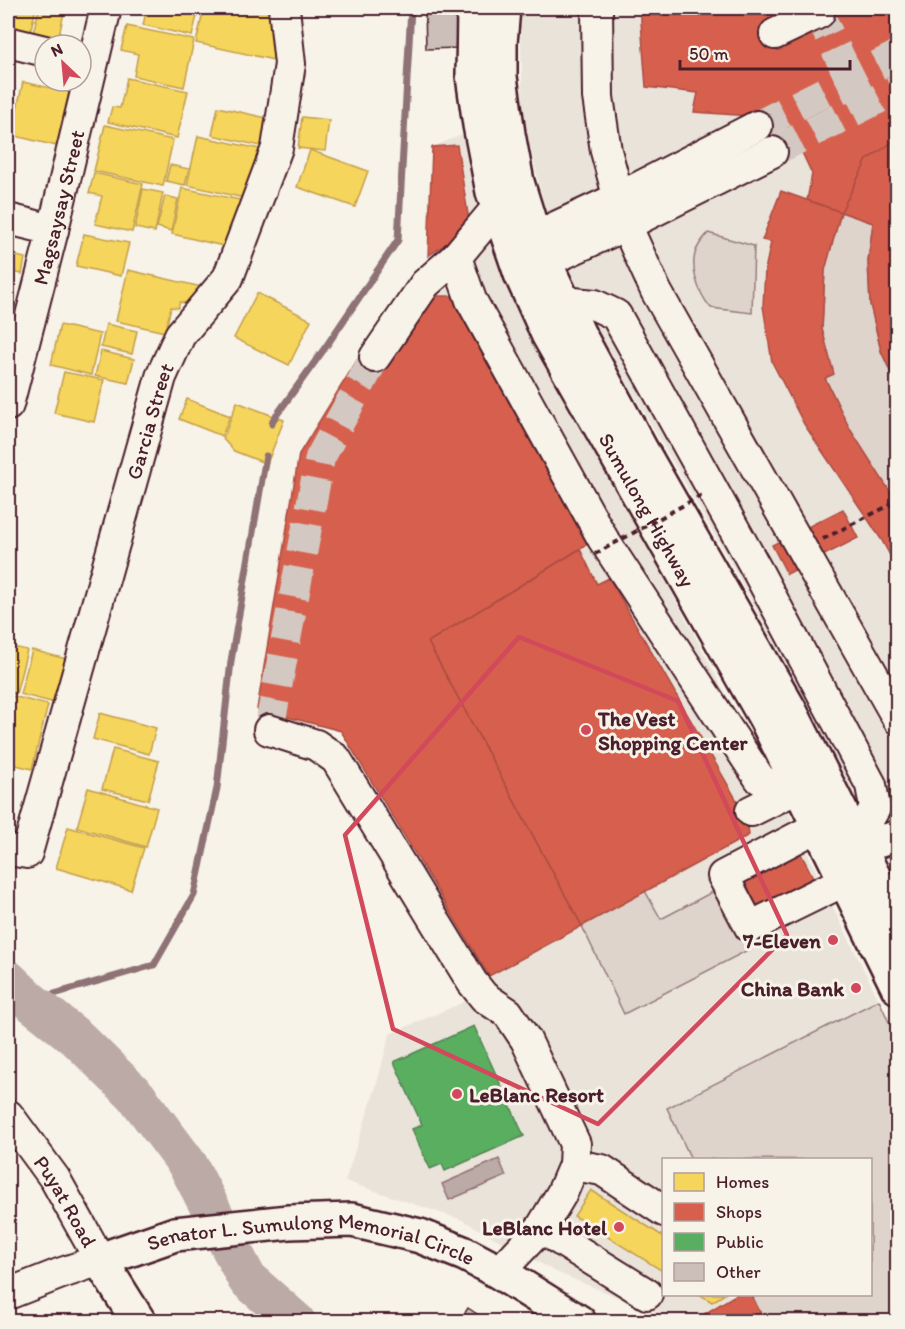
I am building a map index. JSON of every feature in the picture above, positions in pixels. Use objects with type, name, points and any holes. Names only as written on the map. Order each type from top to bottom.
[{"type":"main road","name":"Sumulong Highway","points":[[474,8],[473,76],[480,125],[497,208],[562,302],[642,452],[789,709],[856,842],[861,880],[897,987]]},
{"type":"main road","name":"Sumulong Highway","points":[[503,8],[500,43],[503,100],[548,334],[765,717],[794,792],[897,925]]},
{"type":"main road","name":"Senator L. Sumulong Memorial Circle","points":[[100,1260],[175,1234],[289,1222],[352,1220],[420,1236],[465,1254],[499,1272],[579,1322]]},
{"type":"main road","points":[[100,1260],[139,1322]]},
{"type":"street","name":"Magsaysay Street","points":[[93,42],[106,8]]},
{"type":"street","name":"Garcia Street","points":[[17,851],[161,377],[180,336],[228,278],[277,148],[290,64],[284,8]]},
{"type":"street","points":[[597,8],[598,98],[606,151],[622,212],[656,291],[897,719]]},
{"type":"street","points":[[775,34],[819,13]]},
{"type":"street","points":[[8,42],[33,48]]},
{"type":"street","name":"Magsaysay Street","points":[[8,405],[53,230],[80,93]]},
{"type":"street","points":[[533,258],[622,212],[757,126]]},
{"type":"street","points":[[622,212],[772,152]]},
{"type":"street","points":[[375,357],[425,284],[456,256],[497,208]]},
{"type":"street","points":[[8,219],[53,230]]},
{"type":"street","points":[[456,256],[471,300],[593,548],[760,778],[794,792]]},
{"type":"street","points":[[562,302],[595,305],[615,315],[758,572],[871,785],[875,808],[856,842],[869,845],[897,835]]},
{"type":"street","points":[[269,730],[316,745],[336,759],[472,982],[484,997],[508,1012],[526,1040],[575,1144],[574,1165],[562,1193],[541,1228],[499,1272]]},
{"type":"street","points":[[751,811],[794,792]]},
{"type":"street","points":[[819,826],[723,876],[750,927],[861,880],[883,868],[897,856]]},
{"type":"street","name":"Puyat Road","points":[[8,1115],[56,1179],[100,1260]]},
{"type":"street","points":[[574,1165],[602,1170],[662,1210]]},
{"type":"street","points":[[541,1228],[647,1294]]},
{"type":"street","points":[[8,1294],[100,1260]]},
{"type":"path","points":[[593,548],[702,495]]},
{"type":"path","points":[[801,550],[897,501]]},
{"type":"highlighted area","points":[[519,637],[678,701],[787,935],[598,1124],[393,1029],[345,835]]},
{"type":"shaded area","points":[[520,8],[897,8],[898,872],[895,873],[738,576],[597,330],[549,226],[523,116]]},
{"type":"shaded area","points":[[464,134],[476,187],[535,333],[789,814],[879,1000],[668,1108],[691,1158],[662,1158],[662,1296],[734,1296],[689,1321],[676,1321],[558,1273],[462,1220],[345,1181],[376,1087],[390,1034],[464,1002],[489,976],[341,731],[257,709],[299,454],[359,357],[428,257],[432,147]],"holes":[[[645,892],[661,919],[583,926]]]},
{"type":"shaded area","points":[[841,212],[873,223],[868,261],[870,304],[881,351],[897,387],[897,530],[825,378],[833,374],[822,329],[825,270]]},
{"type":"shaded area","points":[[708,233],[754,246],[752,313],[711,308],[706,302],[698,286],[694,260],[699,245]]},
{"type":"shaded area","points":[[718,889],[750,949],[624,1014],[582,926],[645,891],[661,919]]},
{"type":"shaded area","points":[[879,1000],[897,1040],[897,1321],[764,1321],[752,1296],[872,1296],[872,1158],[691,1158],[667,1108]]},
{"type":"shaded area","points":[[499,1159],[506,1176],[449,1200],[442,1184]]},
{"type":"building: Homes","points":[[8,8],[36,8],[28,41],[8,37]]},
{"type":"building: Homes","points":[[39,8],[65,8],[60,33],[33,33]]},
{"type":"building: Homes","points":[[147,8],[199,8],[192,36],[143,25]]},
{"type":"building: Homes","points":[[204,8],[278,9],[274,60],[196,43]]},
{"type":"building: Homes","points":[[127,26],[194,40],[184,87],[134,76],[138,54],[121,50]]},
{"type":"building: Homes","points":[[127,78],[188,91],[177,138],[108,122],[112,107],[120,108]]},
{"type":"building: Homes","points":[[23,82],[33,84],[33,93],[69,93],[57,146],[11,135]]},
{"type":"building: Homes","points":[[218,107],[271,119],[265,147],[212,135]]},
{"type":"building: Homes","points":[[302,117],[329,120],[325,151],[298,148]]},
{"type":"building: Homes","points":[[105,125],[173,140],[163,186],[94,171]]},
{"type":"building: Homes","points":[[198,136],[260,149],[249,199],[187,185]]},
{"type":"building: Homes","points":[[310,150],[368,171],[355,207],[297,187]]},
{"type":"building: Homes","points":[[170,165],[189,169],[185,185],[166,181]]},
{"type":"building: Homes","points":[[94,173],[143,184],[132,232],[95,224],[102,196],[89,193]]},
{"type":"building: Homes","points":[[182,188],[250,202],[232,248],[172,234]]},
{"type":"building: Homes","points":[[143,189],[163,193],[155,232],[135,228]]},
{"type":"building: Homes","points":[[165,196],[178,199],[171,231],[157,227]]},
{"type":"building: Homes","points":[[84,234],[129,243],[121,276],[76,266]]},
{"type":"building: Homes","points":[[8,254],[25,258],[22,274],[8,271]]},
{"type":"building: Homes","points":[[128,270],[202,287],[197,306],[180,302],[178,308],[171,307],[165,332],[116,321]]},
{"type":"building: Homes","points":[[257,293],[311,320],[289,365],[234,338]]},
{"type":"building: Homes","points":[[106,324],[137,331],[132,354],[101,347]]},
{"type":"building: Homes","points":[[60,325],[100,334],[91,375],[51,365]]},
{"type":"building: Homes","points":[[101,351],[134,359],[128,383],[95,376]]},
{"type":"building: Homes","points":[[64,372],[104,380],[94,422],[54,413]]},
{"type":"building: Homes","points":[[187,399],[230,416],[222,436],[179,419]]},
{"type":"building: Homes","points":[[237,402],[284,420],[267,464],[234,451],[223,439]]},
{"type":"building: Homes","points":[[8,646],[27,650],[16,694],[8,692]]},
{"type":"building: Homes","points":[[32,650],[74,661],[63,705],[20,694]]},
{"type":"building: Homes","points":[[8,695],[48,705],[32,769],[8,763]]},
{"type":"building: Homes","points":[[100,713],[156,728],[149,754],[93,739]]},
{"type":"building: Homes","points":[[113,749],[159,761],[148,800],[102,789]]},
{"type":"building: Homes","points":[[88,788],[157,808],[146,847],[77,827]]},
{"type":"building: Homes","points":[[68,827],[144,848],[131,890],[56,868]]},
{"type":"building: Homes","name":"LeBlanc Hotel","points":[[591,1190],[662,1236],[662,1271],[574,1216]]},
{"type":"building: Homes","points":[[702,1296],[722,1296],[712,1302]]},
{"type":"building: Shops","points":[[641,8],[898,8],[898,139],[867,160],[841,212],[807,200],[812,174],[791,129],[765,117],[694,112],[698,93],[646,87]]},
{"type":"building: Shops","points":[[897,139],[898,387],[881,351],[870,304],[868,261],[873,223],[841,212],[867,160]]},
{"type":"building: Shops","points":[[457,145],[470,227],[428,256],[432,147]]},
{"type":"building: Shops","points":[[781,191],[841,212],[825,270],[822,329],[834,374],[825,378],[850,429],[898,504],[898,570],[881,539],[804,424],[772,362],[763,306],[765,270],[771,242],[762,240]]},
{"type":"building: Shops","points":[[424,296],[453,296],[591,542],[428,642],[582,926],[489,976],[341,731],[257,709],[299,454],[359,357],[381,370]]},
{"type":"building: Shops","points":[[843,509],[858,538],[787,574],[772,545]]},
{"type":"building: Shops","name":"The Vest Shopping Center","points":[[580,549],[597,584],[609,578],[747,818],[749,835],[582,926],[428,642]]},
{"type":"building: Shops","points":[[798,848],[816,883],[753,915],[735,880]]},
{"type":"building: Shops","points":[[734,1296],[752,1296],[765,1322],[691,1322]]},
{"type":"building: Public","name":"LeBlanc Resort","points":[[474,1026],[524,1136],[445,1171],[442,1164],[430,1169],[412,1129],[422,1125],[394,1062]]},
{"type":"building: Other","points":[[425,8],[455,8],[457,48],[426,49]]},
{"type":"building: Other","points":[[468,1308],[489,1322],[459,1322]]},
{"type":"waterway","points":[[272,424],[398,240],[411,8]]},
{"type":"waterway","points":[[30,1001],[154,965],[194,895],[217,788],[231,661],[266,456]]},
{"type":"waterway","points":[[8,980],[30,1001],[78,1039],[137,1097],[188,1165],[247,1279],[296,1322]]},
{"type":"tunnel","points":[[816,8],[859,97]]},
{"type":"tunnel","points":[[757,126],[898,55]]},
{"type":"tunnel","points":[[772,152],[898,89]]},
{"type":"tunnel","points":[[269,730],[320,458],[375,357]]},
{"type":"place","name":"The Vest Shopping Center","points":[[586,730]]},
{"type":"place","name":"7-Eleven","points":[[833,940]]},
{"type":"place","name":"China Bank","points":[[856,988]]},
{"type":"place","name":"LeBlanc Resort","points":[[457,1094]]},
{"type":"place","name":"LeBlanc Hotel","points":[[619,1227]]}]
